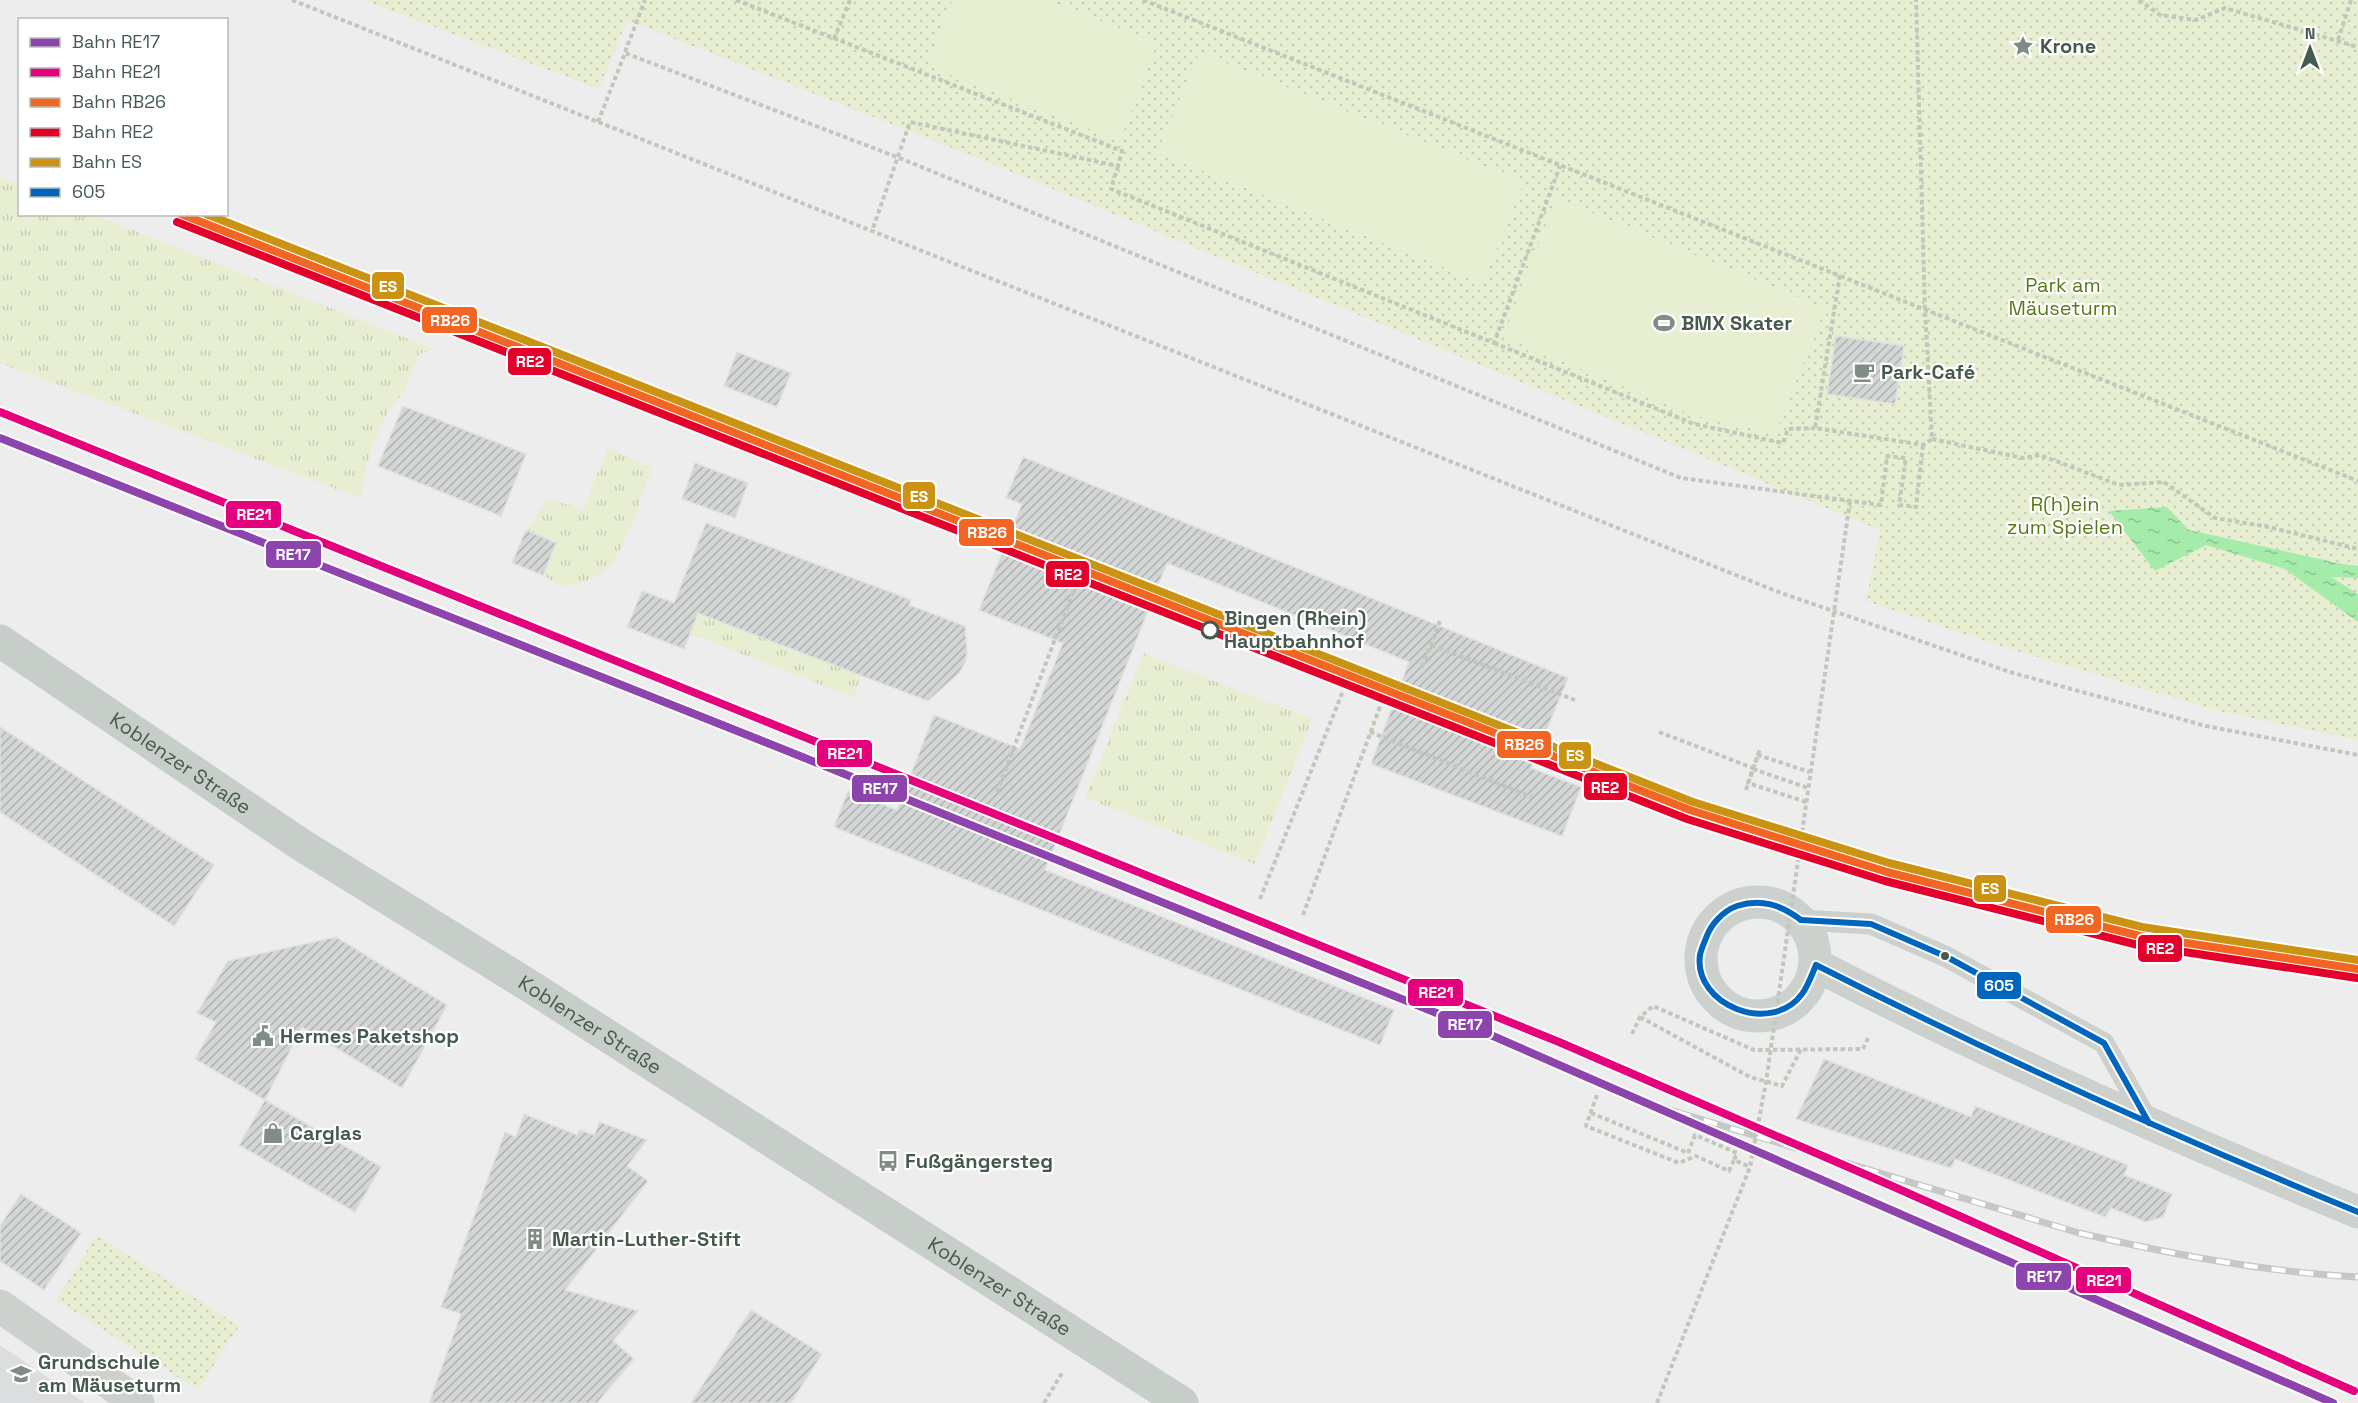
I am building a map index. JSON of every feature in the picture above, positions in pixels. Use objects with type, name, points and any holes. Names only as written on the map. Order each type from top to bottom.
[{"type":"main road","name":"Koblenzer Straße","points":[[0,641],[300,844],[528,985],[1182,1403]]},
{"type":"street","points":[[1748,902],[1767,902],[1786,908],[1802,921],[1814,941],[1816,965],[1811,983],[1800,998],[1785,1010],[1766,1016],[1746,1015],[1728,1007],[1713,994],[1703,977],[1701,957],[1704,938],[1714,921],[1729,908],[1748,902]]},
{"type":"street","points":[[1816,965],[1887,1002],[2149,1123],[2358,1212]]},
{"type":"street","points":[[0,1306],[138,1403]]},
{"type":"lane","points":[[1802,921],[1871,924],[1947,957],[2104,1043],[2149,1123]]},
{"type":"path","points":[[292,0],[1781,593],[2013,672],[2206,726],[2358,755]]},
{"type":"path","points":[[598,122],[645,0]]},
{"type":"path","points":[[736,0],[1122,151],[1111,189],[1694,424],[1783,442],[1788,429],[1815,428],[1923,445],[1932,439],[2023,458],[2040,455],[2120,485],[2164,482],[2215,518],[2269,527],[2358,549]]},
{"type":"path","points":[[834,39],[850,0]]},
{"type":"path","points":[[1143,0],[2358,481]]},
{"type":"path","points":[[1916,0],[1925,309],[1932,439]]},
{"type":"path","points":[[2139,0],[2160,15],[2196,20],[2225,8],[2358,46]]},
{"type":"path","points":[[2338,40],[2351,0]]},
{"type":"path","points":[[625,53],[897,157],[1681,478],[1881,505],[1887,456],[1906,458],[1899,505],[1916,507],[1923,445]]},
{"type":"path","points":[[872,231],[910,122],[1118,166]]},
{"type":"path","points":[[1494,343],[1560,166]]},
{"type":"path","points":[[1815,428],[1840,275]]},
{"type":"path","points":[[1657,1403],[1750,1167],[1766,1082],[1850,501]]},
{"type":"path","points":[[997,792],[1076,584]]},
{"type":"path","points":[[1422,668],[1440,621]]},
{"type":"path","points":[[1431,645],[1575,700]]},
{"type":"path","points":[[1260,899],[1343,691]]},
{"type":"path","points":[[1303,915],[1381,704]]},
{"type":"path","points":[[1370,732],[1532,796]]},
{"type":"path","points":[[1659,732],[1808,788]]},
{"type":"path","points":[[1760,749],[1748,783],[1806,802]]},
{"type":"path","points":[[1746,790],[1758,755],[1810,772]]},
{"type":"path","points":[[1632,1034],[1640,1017],[1653,1006],[1754,1050],[1863,1049],[1887,1002]]},
{"type":"path","points":[[1640,1017],[1750,1077],[1782,1086],[1801,1049]]},
{"type":"path","points":[[1591,1113],[1688,1153],[1695,1135],[1737,1153],[1729,1171],[1696,1156],[1679,1163],[1586,1126],[1597,1095]]},
{"type":"path","points":[[1734,1160],[1750,1167]]},
{"type":"path","points":[[1044,1403],[1063,1372]]},
{"type":"shaded area","name":"Grundschule am Mäuseturm","points":[[0,1345],[85,1403],[0,1403]]},
{"type":"green space","name":"Park am Mäuseturm","points":[[363,0],[2358,0],[2358,740],[2214,710],[1991,643],[1866,601],[1880,530],[980,159],[627,20],[599,89]]},
{"type":"green space","points":[[952,0],[1047,0],[1157,43],[1120,141],[928,66]]},
{"type":"green space","points":[[1199,52],[1524,182],[1483,283],[1158,153]]},
{"type":"green space","points":[[0,177],[18,185],[18,216],[98,216],[434,349],[419,354],[404,392],[389,409],[370,452],[360,498],[0,363]]},
{"type":"green space","name":"BMX Skater","points":[[1556,198],[1825,308],[1775,434],[1692,415],[1503,337]]},
{"type":"green space","points":[[608,448],[652,468],[644,492],[620,550],[606,569],[584,582],[559,585],[543,575],[556,543],[526,530],[548,499],[583,509]]},
{"type":"green space","points":[[698,613],[862,675],[853,697],[690,634]]},
{"type":"green space","points":[[1143,653],[1312,719],[1255,864],[1085,798]]},
{"type":"green space","points":[[97,1235],[239,1326],[198,1390],[56,1300]]},
{"type":"water","points":[[2167,507],[2189,530],[2358,566],[2358,578],[2331,577],[2358,594],[2358,622],[2285,569],[2206,545],[2155,571],[2109,511]]},
{"type":"building","points":[[1836,336],[1904,346],[1895,404],[1827,394]]},
{"type":"building","points":[[737,352],[791,373],[777,407],[724,386]]},
{"type":"building","points":[[403,406],[526,454],[501,516],[378,466]]},
{"type":"building","points":[[1023,457],[1568,678],[1531,768],[1581,787],[1562,836],[1371,764],[1409,662],[1167,563],[1045,870],[1394,1010],[1380,1045],[834,827],[848,791],[897,810],[934,715],[1020,749],[1063,643],[979,610],[1022,504],[1006,498]]},
{"type":"building","points":[[695,463],[748,483],[735,518],[682,499]]},
{"type":"building","points":[[706,523],[911,600],[909,605],[965,626],[967,652],[965,663],[959,673],[928,701],[698,613],[684,649],[627,627],[642,591],[674,603]]},
{"type":"building","points":[[526,530],[556,543],[543,575],[512,563]]},
{"type":"building","points":[[0,727],[214,865],[174,926],[0,812]]},
{"type":"building","points":[[336,937],[447,1005],[402,1088],[302,1027],[265,1100],[195,1059],[216,1022],[197,1013],[228,961]]},
{"type":"building","points":[[1824,1059],[1971,1117],[1975,1106],[2128,1165],[2124,1175],[2172,1194],[2163,1217],[2146,1222],[2111,1208],[2105,1217],[1955,1159],[1951,1168],[1796,1119]]},
{"type":"building","points":[[265,1100],[381,1167],[355,1212],[239,1145]]},
{"type":"building","name":"Martin-Luther-Stift","points":[[524,1114],[577,1135],[580,1130],[594,1135],[600,1122],[647,1140],[627,1166],[648,1181],[565,1290],[638,1311],[613,1341],[634,1359],[597,1403],[429,1403],[461,1314],[441,1307],[505,1132],[516,1137]]},
{"type":"building","points":[[21,1194],[81,1233],[44,1290],[0,1261],[0,1226]]},
{"type":"building","points":[[751,1310],[822,1354],[791,1403],[691,1403]]},
{"type":"railway","points":[[1650,1104],[2079,1233],[2218,1261],[2288,1271],[2358,1277]]},
{"type":"rail line","name":"RB26","points":[[186,216],[1690,810],[1887,872],[2140,936],[2358,969]]},
{"type":"rail line","name":"ES","points":[[211,216],[1693,802],[1889,863],[2142,927],[2358,960]]},
{"type":"rail line","name":"RE2","points":[[177,222],[1687,819],[1885,881],[2138,945],[2357,978]]},
{"type":"rail line","name":"RE21","points":[[0,412],[1559,1042],[1892,1186],[2354,1391]]},
{"type":"rail line","name":"RE17","points":[[0,438],[785,750],[1486,1033],[2333,1403]]},
{"type":"transit line","name":"605","points":[[1801,920],[1771,904],[1754,903],[1732,908],[1718,919],[1708,933],[1700,955],[1701,973],[1709,988],[1721,1000],[1737,1009],[1754,1013],[1772,1013],[1788,1006],[1802,994],[1816,965]]},
{"type":"transit line","name":"605","points":[[1801,920],[1871,924],[1947,957],[2104,1043],[2149,1123]]},
{"type":"transit line","name":"605","points":[[1816,965],[2084,1094],[2358,1212]]},
{"type":"place","name":"Krone","points":[[2023,46]]},
{"type":"place","name":"BMX Skater","points":[[1664,323]]},
{"type":"place","name":"Park-Café","points":[[1864,372]]},
{"type":"place","name":"Bingen (Rhein) Hauptbahnhof","points":[[1210,630]]},
{"type":"place","name":"Hermes Paketshop","points":[[263,1036]]},
{"type":"place","name":"Carglas","points":[[273,1133]]},
{"type":"place","name":"Fußgängersteg","points":[[888,1161]]},
{"type":"place","name":"Martin-Luther-Stift","points":[[535,1239]]},
{"type":"place","name":"Grundschule am Mäuseturm","points":[[21,1374]]},
{"type":"park label","name":"R(h)ein zum Spielen","points":[[2065,516]]}]
